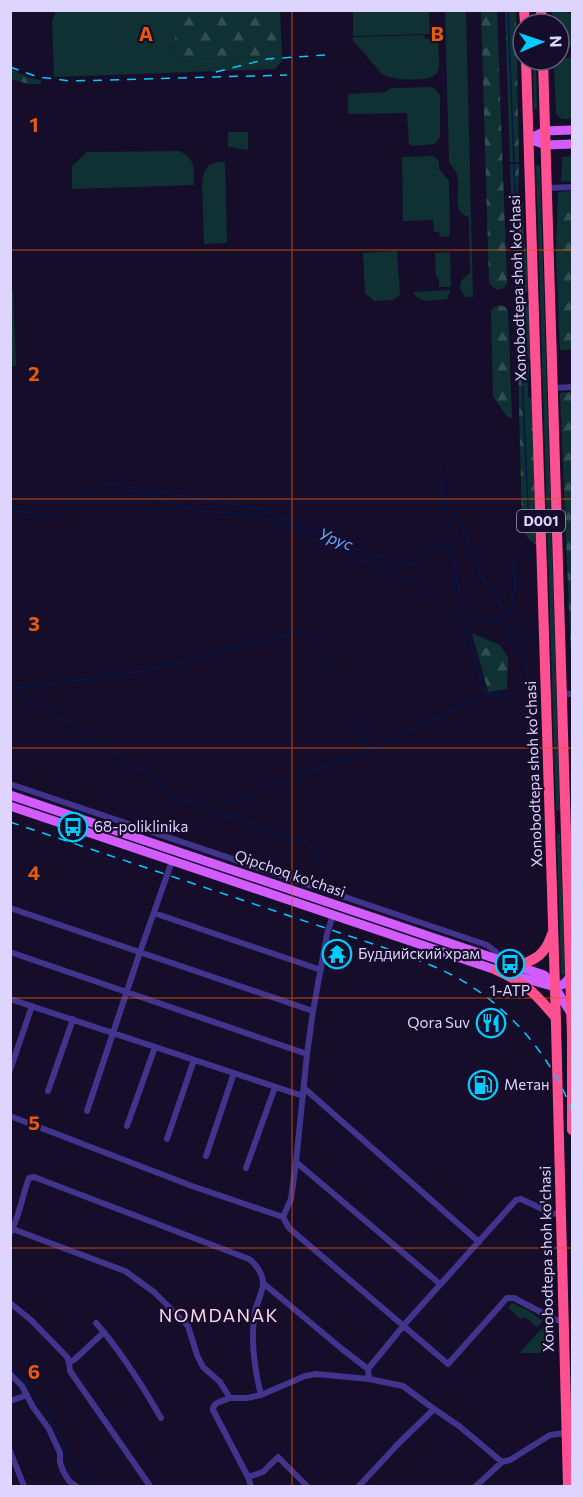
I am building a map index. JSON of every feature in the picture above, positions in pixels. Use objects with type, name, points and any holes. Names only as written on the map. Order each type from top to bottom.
[{"type":"highway","name":"Xonobodtepa shoh ko'chasi","points":[[526,72],[554,928],[568,1486]]},
{"type":"highway","name":"Xonobodtepa shoh ko'chasi","points":[[543,72],[553,388],[567,694],[565,816],[570,880],[573,1130]]},
{"type":"highway","points":[[550,816],[558,820],[565,816]]},
{"type":"highway","points":[[516,966],[533,960],[543,953],[554,928]]},
{"type":"highway","points":[[499,966],[528,987],[556,1016]]},
{"type":"main road","points":[[528,138],[545,131],[573,130]]},
{"type":"main road","points":[[528,138],[546,145],[573,144]]},
{"type":"main road","name":"Qipchoq ko'chasi","points":[[10,795],[347,909],[555,987]]},
{"type":"main road","name":"Qipchoq ko'chasi","points":[[10,806],[344,919],[499,966],[516,966],[544,975],[555,987],[571,1013]]},
{"type":"main road","points":[[344,919],[347,909]]},
{"type":"main road","points":[[555,987],[564,984],[570,977]]},
{"type":"main road","points":[[556,1016],[571,1013]]},
{"type":"street","points":[[547,188],[573,187]]},
{"type":"street","points":[[553,388],[573,387]]},
{"type":"street","points":[[10,784],[487,945],[496,952],[499,966]]},
{"type":"street","points":[[87,1111],[172,861]]},
{"type":"street","points":[[10,908],[313,1011]]},
{"type":"street","points":[[154,913],[321,970]]},
{"type":"street","points":[[283,1217],[291,1198],[313,1011],[327,934],[333,915]]},
{"type":"street","points":[[10,952],[307,1054]]},
{"type":"street","points":[[10,999],[303,1096]]},
{"type":"street","points":[[10,1070],[32,1006]]},
{"type":"street","points":[[48,1091],[73,1019]]},
{"type":"street","points":[[127,1126],[155,1047]]},
{"type":"street","points":[[167,1139],[194,1060]]},
{"type":"street","points":[[206,1156],[234,1073]]},
{"type":"street","points":[[246,1168],[275,1087]]},
{"type":"street","points":[[304,1088],[479,1242]]},
{"type":"street","points":[[10,1116],[192,1186],[283,1217],[289,1228],[448,1364],[507,1298],[514,1298],[556,1320],[564,1320]]},
{"type":"street","points":[[296,1162],[440,1284]]},
{"type":"street","points":[[230,1398],[220,1382],[203,1367],[188,1326],[154,1292],[124,1270],[11,1230],[29,1178],[34,1177],[249,1259],[255,1263],[263,1283],[368,1369]]},
{"type":"street","points":[[369,1379],[368,1369],[404,1325],[516,1200],[521,1199],[553,1214],[561,1214]]},
{"type":"street","points":[[261,1395],[253,1355],[255,1311],[263,1283]]},
{"type":"street","points":[[10,1303],[31,1320],[67,1357],[70,1371],[150,1486]]},
{"type":"street","points":[[96,1323],[105,1332],[142,1385],[161,1418]]},
{"type":"street","points":[[69,1362],[105,1332]]},
{"type":"street","points":[[10,1374],[22,1386],[33,1407],[49,1429],[60,1453],[63,1471],[75,1486]]},
{"type":"street","points":[[251,1486],[213,1407],[230,1398],[261,1395],[305,1376],[316,1374],[369,1379],[403,1386],[459,1426],[502,1462]]},
{"type":"street","points":[[10,1401],[27,1395]]},
{"type":"street","points":[[359,1486],[434,1409]]},
{"type":"street","points":[[476,1486],[502,1462],[510,1460],[550,1435],[566,1433]]},
{"type":"street","points":[[11,1456],[24,1486]]},
{"type":"street","points":[[248,1477],[263,1472],[278,1457],[307,1486]]},
{"type":"green space","points":[[56,11],[175,11],[176,61],[282,56],[282,61],[275,69],[54,77],[52,21]]},
{"type":"green space","points":[[174,11],[280,11],[282,56],[176,61]]},
{"type":"green space","points":[[353,11],[429,11],[430,34],[353,36]]},
{"type":"green space","points":[[445,11],[466,11],[473,297],[466,297],[460,287],[464,278],[470,273],[469,217],[463,214],[458,205],[457,175],[449,162]]},
{"type":"green space","points":[[481,11],[497,11],[507,283],[504,288],[498,290],[489,283]]},
{"type":"green space","points":[[505,11],[516,11],[511,12],[511,72],[517,72],[519,162],[510,162]]},
{"type":"green space","points":[[571,13],[572,13],[571,46]]},
{"type":"green space","points":[[424,35],[425,39],[438,38],[439,68],[433,76],[421,79],[396,79],[381,73],[352,39],[354,37]]},
{"type":"green space","points":[[571,56],[572,119],[562,119],[556,114],[554,72],[571,72]]},
{"type":"green space","points":[[11,69],[29,78],[41,80],[41,84],[29,84],[11,79]]},
{"type":"green space","points":[[533,72],[536,72],[537,109],[534,109]]},
{"type":"green space","points":[[433,87],[440,95],[440,137],[435,144],[413,146],[409,144],[407,113],[348,114],[348,94],[386,92],[391,88]]},
{"type":"green space","points":[[228,132],[248,132],[248,150],[228,147]]},
{"type":"green space","points":[[180,151],[189,158],[193,165],[194,185],[72,189],[72,166],[87,152]]},
{"type":"green space","points":[[433,156],[439,161],[439,169],[449,181],[450,236],[440,237],[439,232],[434,232],[433,220],[403,221],[402,157]]},
{"type":"green space","points":[[572,156],[572,181],[561,182],[562,157]]},
{"type":"green space","points":[[225,162],[227,243],[204,244],[202,186],[204,172],[209,165]]},
{"type":"green space","points":[[510,164],[519,164],[518,196],[523,205],[524,238],[528,263],[529,290],[526,292],[515,292]]},
{"type":"green space","points":[[536,165],[540,165],[559,811],[556,810]]},
{"type":"green space","points":[[572,191],[572,349],[560,350],[556,254],[558,192]]},
{"type":"green space","points":[[397,251],[400,295],[393,300],[374,301],[365,293],[363,253]]},
{"type":"green space","points":[[450,252],[451,287],[439,287],[435,253]]},
{"type":"green space","points":[[451,290],[447,299],[432,301],[419,299],[413,292]]},
{"type":"green space","points":[[11,291],[13,291],[16,366],[11,366]]},
{"type":"green space","points":[[527,299],[530,303],[531,359],[517,360],[515,300]]},
{"type":"green space","points":[[499,305],[508,311],[512,418],[507,417],[493,396],[491,311]]},
{"type":"green space","points":[[518,363],[529,363],[528,396],[532,400],[536,544],[527,537],[522,526]]},
{"type":"green space","points":[[572,392],[572,683],[560,393]]},
{"type":"green space","points":[[472,633],[500,645],[508,657],[507,689],[488,692]]},
{"type":"green space","points":[[557,834],[560,834],[564,976],[561,974]]},
{"type":"green space","points":[[512,1303],[543,1321],[537,1327],[525,1317],[521,1319],[508,1308]]},
{"type":"green space","points":[[547,1325],[547,1351],[520,1353],[538,1332]]},
{"type":"waterway","points":[[508,10],[519,290]]},
{"type":"waterway","points":[[519,304],[529,532]]},
{"type":"waterway","points":[[441,465],[443,502],[459,520],[481,575],[503,609],[534,641]]},
{"type":"waterway","name":"Урус","points":[[10,510],[53,516],[89,489],[111,484],[262,509],[350,547],[402,564],[420,562],[431,549],[439,544],[448,548],[452,556],[460,595],[478,617],[501,624],[525,660],[533,728],[538,733]]},
{"type":"waterway","points":[[114,493],[134,496],[141,493],[201,511],[252,514],[282,523],[337,550],[415,583],[466,629],[486,695]]},
{"type":"waterway","points":[[527,560],[529,551]]},
{"type":"waterway","points":[[511,616],[512,596],[515,588],[514,561]]},
{"type":"waterway","points":[[14,688],[155,669],[292,633],[302,634],[316,642],[323,652],[370,749]]},
{"type":"waterway","points":[[12,686],[156,781],[172,796],[311,845],[318,863]]},
{"type":"waterway","points":[[224,805],[370,749],[486,695],[510,694]]},
{"type":"waterway","points":[[517,699],[524,707],[530,709]]},
{"type":"waterway","points":[[10,1366],[42,1401],[66,1450],[92,1486]]},
{"type":"railway","points":[[216,72],[267,59],[325,55]]},
{"type":"railway","points":[[10,67],[38,77],[71,81],[287,75]]},
{"type":"railway","points":[[10,822],[389,949],[456,977],[493,1002],[526,1034],[552,1071],[572,1111]]},
{"type":"place","name":"68-poliklinika","points":[[73,827]]},
{"type":"place","name":"Буддийский храм","points":[[337,954]]},
{"type":"place","name":"1-ATP","points":[[510,964]]},
{"type":"place","name":"Qora Suv","points":[[491,1023]]},
{"type":"place","name":"Метан","points":[[483,1085]]},
{"type":"district","name":"NOMDANAK","points":[[219,1316]]}]
